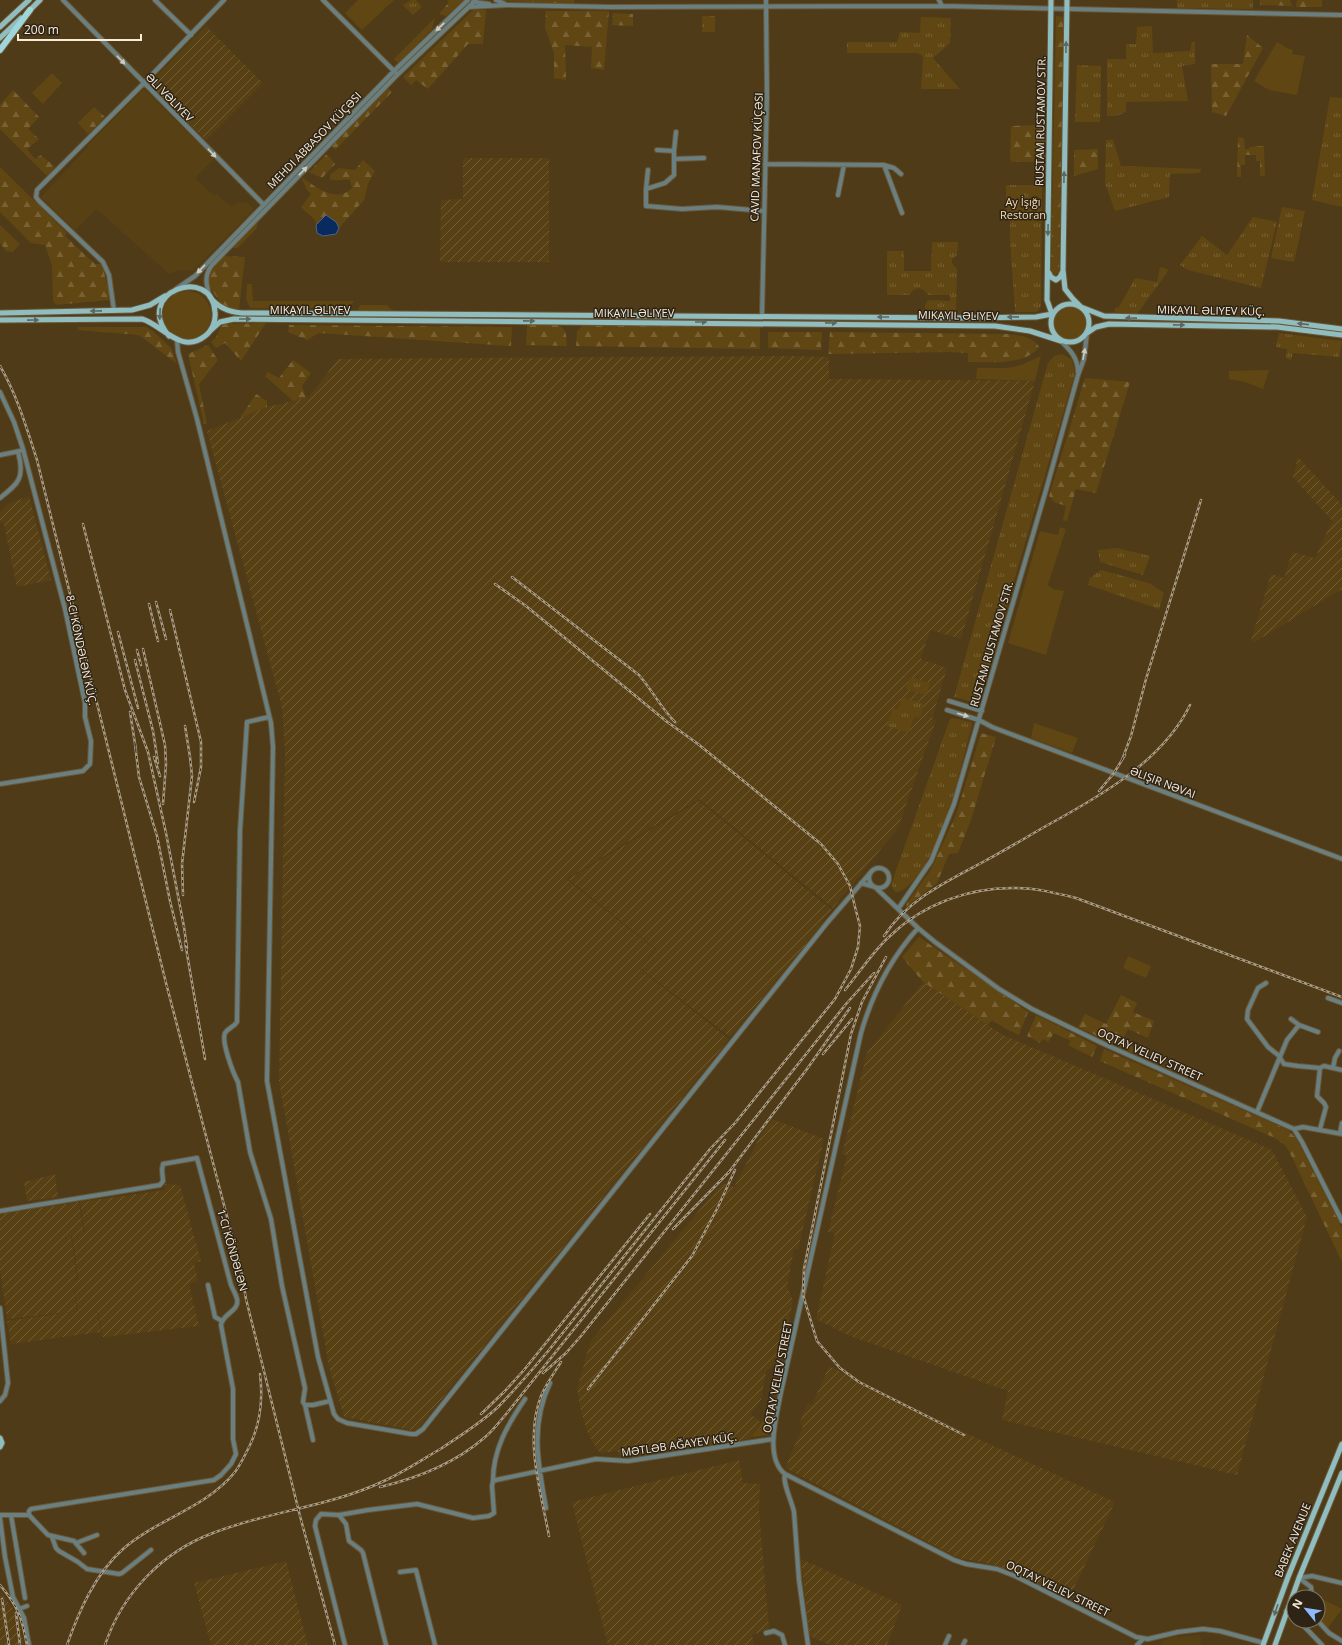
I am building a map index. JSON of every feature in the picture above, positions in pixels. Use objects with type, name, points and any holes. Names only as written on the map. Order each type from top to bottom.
[{"type":"highway","points":[[0,50],[30,10]]},
{"type":"main road","points":[[0,27],[29,0]]},
{"type":"main road","points":[[0,38],[40,0]]},
{"type":"main road","name":"RUSTAM RUSTAMOV STR.","points":[[1051,0],[1048,300],[1052,314]]},
{"type":"main road","points":[[1067,0],[1063,270],[1068,293],[1085,311],[1089,319],[1086,333]]},
{"type":"main road","points":[[1048,270],[1051,277],[1056,280],[1060,277],[1063,270]]},
{"type":"main road","points":[[0,313],[132,310],[146,307],[178,288],[192,286],[205,292],[222,308],[238,313],[762,315],[946,318],[1036,317],[1052,314]]},
{"type":"main road","points":[[169,336],[160,321],[160,312],[164,300],[172,291]]},
{"type":"main road","points":[[210,297],[215,310],[215,318],[210,331]]},
{"type":"main road","points":[[1036,317],[1043,312],[1048,300]]},
{"type":"main road","points":[[1061,341],[1052,331],[1050,320],[1052,314],[1060,306],[1065,304],[1076,305],[1109,317],[1279,321],[1342,329]]},
{"type":"main road","points":[[0,320],[142,319],[152,323],[177,340],[192,342],[199,340],[220,322],[234,319],[765,322],[996,326],[1030,331],[1066,342],[1078,341],[1086,333],[1096,327],[1109,324],[1277,327],[1342,335]]},
{"type":"main road","points":[[0,1438],[2,1443],[0,1447]]},
{"type":"main road","name":"BABEK AVENUE","points":[[1263,1644],[1288,1577],[1342,1444]]},
{"type":"main road","points":[[1342,1452],[1329,1483],[1329,1489],[1333,1488],[1342,1468]]},
{"type":"main road","name":"BABEK AVENUE","points":[[1295,1589],[1342,1473]]},
{"type":"main road","points":[[1307,1529],[1312,1523],[1321,1504],[1324,1504],[1325,1509],[1316,1529],[1311,1549]]},
{"type":"main road","name":"BABEK AVENUE","points":[[1275,1645],[1286,1611]]},
{"type":"street","name":"ƏLI VƏLIYEV","points":[[63,0],[264,205]]},
{"type":"street","points":[[155,0],[191,34]]},
{"type":"street","points":[[114,311],[109,275],[103,262],[38,201],[36,196],[37,190],[144,83],[224,0]]},
{"type":"street","points":[[323,0],[397,75]]},
{"type":"street","points":[[496,0],[507,5]]},
{"type":"street","name":"CAVID MANAFOV KÜÇƏSI","points":[[762,315],[766,164],[766,0]]},
{"type":"street","points":[[885,0],[886,6]]},
{"type":"street","points":[[939,0],[942,6]]},
{"type":"street","points":[[467,1],[507,5]]},
{"type":"street","name":"MEHDI ABBASOV KÜÇƏSI","points":[[172,291],[195,276],[394,71],[467,1]]},
{"type":"street","name":"MEHDI ABBASOV KÜÇƏSI","points":[[210,297],[206,281],[212,265],[397,75],[475,1]]},
{"type":"street","points":[[469,7],[507,5],[611,7],[942,6],[1342,15]]},
{"type":"street","points":[[646,189],[665,183],[674,174],[676,132]]},
{"type":"street","points":[[657,150],[674,151]]},
{"type":"street","points":[[674,159],[704,158]]},
{"type":"street","points":[[766,164],[884,165],[894,168],[901,174]]},
{"type":"street","points":[[838,195],[844,165]]},
{"type":"street","points":[[884,165],[902,214]]},
{"type":"street","points":[[648,170],[646,206],[682,209],[717,207],[764,211]]},
{"type":"street","name":"RUSTAM RUSTAMOV STR.","points":[[898,909],[926,870],[937,849],[956,798],[1078,375],[1084,359],[1086,333]]},
{"type":"street","points":[[177,340],[178,352],[196,419],[269,717],[273,747],[267,1081],[318,1357],[334,1414],[338,1419],[347,1423],[411,1434],[416,1434],[423,1429],[827,923],[861,883],[872,872],[878,868],[882,869],[888,874],[889,878],[886,885],[879,888],[861,883]]},
{"type":"street","points":[[1061,341],[1075,358],[1078,365],[1078,375]]},
{"type":"street","name":"8-CI KÖNDƏLƏN KÜÇ.","points":[[0,392],[14,422],[24,449],[65,608],[85,703],[85,717],[91,741],[90,764],[83,771],[0,784]]},
{"type":"street","points":[[0,455],[18,452],[24,449]]},
{"type":"street","points":[[0,498],[18,482],[21,470],[18,452]]},
{"type":"street","points":[[949,701],[982,711]]},
{"type":"street","name":"ƏLIŞIR NƏVAI","points":[[947,710],[979,720],[1006,732],[1342,859]]},
{"type":"street","points":[[269,717],[247,722],[240,831],[237,1022],[225,1033],[224,1040],[234,1075],[238,1082],[250,1152],[271,1219],[282,1286],[306,1388],[303,1402],[313,1440]]},
{"type":"street","points":[[872,872],[869,879],[875,887]]},
{"type":"street","name":"OQTAY VELIEV STREET","points":[[875,887],[918,928],[968,967],[1032,1009],[1104,1044],[1294,1129]]},
{"type":"street","name":"OQTAY VELIEV STREET","points":[[918,928],[902,947],[883,980],[869,1008],[861,1033],[786,1370],[773,1439],[778,1464],[785,1474],[954,1560],[966,1564],[997,1569],[1144,1639]]},
{"type":"street","points":[[1266,983],[1258,988],[1248,1010],[1247,1019],[1268,1047],[1280,1058],[1282,1062],[1287,1065],[1320,1068],[1324,1066],[1342,1070]]},
{"type":"street","points":[[1328,998],[1342,1003]]},
{"type":"street","points":[[1291,1019],[1299,1025],[1318,1032]]},
{"type":"street","points":[[1257,1112],[1287,1040],[1299,1025]]},
{"type":"street","points":[[1333,1068],[1335,1058],[1339,1051]]},
{"type":"street","points":[[1320,1068],[1318,1096],[1326,1107],[1320,1129]]},
{"type":"street","points":[[1342,1123],[1341,1134],[1303,1127],[1294,1129],[1342,1221]]},
{"type":"street","name":"1-CI KÖNDƏLƏN","points":[[0,1211],[160,1185],[163,1181],[162,1170],[164,1164],[197,1158],[231,1285],[238,1300],[236,1308],[222,1321]]},
{"type":"street","points":[[29,1515],[29,1511],[31,1509],[214,1480],[231,1464],[236,1454],[232,1425],[234,1399],[222,1321],[215,1317],[208,1285]]},
{"type":"street","points":[[0,1308],[8,1383],[5,1394],[0,1401]]},
{"type":"street","points":[[546,1508],[537,1447],[538,1423],[543,1396],[550,1383]]},
{"type":"street","points":[[345,1645],[315,1526],[316,1520],[321,1514],[324,1513],[339,1515],[420,1504],[473,1518],[492,1515],[495,1510],[492,1486],[495,1460],[500,1442],[512,1418],[525,1399]]},
{"type":"street","points":[[305,1405],[313,1405],[330,1401]]},
{"type":"street","name":"MƏTLƏB AĞAYEV KÜÇ.","points":[[493,1481],[596,1459],[628,1461],[773,1439]]},
{"type":"street","points":[[785,1474],[784,1481],[794,1512],[808,1645]]},
{"type":"street","points":[[11,1515],[24,1598]]},
{"type":"street","points":[[28,1645],[25,1622],[14,1596],[5,1557],[0,1516],[29,1515],[45,1533],[52,1537],[71,1540],[76,1543],[84,1553]]},
{"type":"street","points":[[339,1515],[346,1524],[349,1541],[361,1550],[386,1645]]},
{"type":"street","points":[[76,1543],[97,1535]]},
{"type":"street","points":[[52,1537],[56,1548],[59,1551],[87,1569],[119,1574],[151,1550]]},
{"type":"street","points":[[400,1572],[416,1570],[435,1645]]},
{"type":"street","points":[[1299,1578],[1312,1576],[1342,1583]]},
{"type":"street","points":[[1299,1578],[1311,1587],[1311,1589]]},
{"type":"street","points":[[19,1609],[27,1606]]},
{"type":"street","points":[[1137,1645],[1144,1639],[1155,1638],[1178,1632],[1203,1629],[1220,1631],[1263,1644]]},
{"type":"street","points":[[1307,1629],[1322,1645]]},
{"type":"street","points":[[1325,1629],[1342,1641]]},
{"type":"street","points":[[766,1633],[774,1631],[782,1635],[785,1645]]},
{"type":"street","points":[[945,1645],[950,1636]]},
{"type":"shaded area","points":[[206,26],[263,83],[206,140],[149,84]]},
{"type":"shaded area","points":[[143,89],[214,159],[195,178],[214,196],[217,194],[231,207],[245,201],[253,208],[252,211],[193,271],[180,270],[169,274],[98,210],[95,210],[75,230],[41,197],[89,146],[88,145]]},
{"type":"shaded area","points":[[463,158],[549,158],[549,262],[440,262],[441,200],[463,199]]},
{"type":"shaded area","points":[[829,357],[829,379],[1035,381],[961,639],[930,630],[921,659],[947,668],[932,719],[936,720],[898,828],[833,908],[699,799],[566,879],[655,949],[640,969],[729,1039],[416,1431],[344,1417],[329,1367],[279,1081],[285,753],[282,707],[207,431],[267,407],[309,397],[338,359]]},
{"type":"shaded area","points":[[1298,457],[1342,505],[1342,589],[1253,643],[1251,640],[1271,574],[1284,578],[1292,552],[1315,558],[1332,521],[1293,477]]},
{"type":"shaded area","points":[[29,496],[51,580],[17,587],[4,525],[0,521],[0,512],[8,504]]},
{"type":"shaded area","points":[[699,801],[832,910],[822,921],[824,922],[730,1037],[641,969],[656,949],[568,879]]},
{"type":"shaded area","points":[[923,982],[1003,1035],[1272,1150],[1307,1217],[1237,1475],[1002,1420],[1008,1391],[850,1336],[816,1319],[835,1233],[828,1232],[847,1155],[842,1154],[867,1053]]},
{"type":"shaded area","points":[[772,1119],[824,1139],[798,1249],[794,1249],[787,1286],[793,1301],[780,1361],[766,1371],[761,1400],[750,1414],[761,1422],[752,1437],[742,1440],[621,1458],[617,1451],[600,1453],[587,1431],[581,1411],[577,1389],[590,1342],[722,1183],[734,1187],[762,1133]]},
{"type":"shaded area","points":[[55,1174],[58,1197],[27,1201],[24,1182]]},
{"type":"shaded area","points":[[165,1184],[180,1185],[201,1261],[194,1263],[198,1281],[189,1284],[199,1326],[103,1337],[98,1313],[92,1309],[78,1311],[73,1281],[78,1279],[72,1236],[85,1234],[80,1202],[165,1190]]},
{"type":"shaded area","points":[[79,1202],[84,1234],[71,1236],[77,1278],[73,1280],[77,1311],[7,1319],[0,1269],[0,1214]]},
{"type":"shaded area","points":[[92,1309],[97,1313],[101,1332],[11,1344],[7,1321]]},
{"type":"shaded area","points":[[829,1366],[968,1434],[1115,1502],[1072,1592],[1059,1585],[1053,1591],[996,1565],[959,1558],[785,1468],[803,1426],[799,1424],[808,1403],[812,1405]]},
{"type":"shaded area","points":[[739,1460],[743,1483],[760,1484],[759,1510],[769,1629],[752,1635],[754,1645],[608,1645],[572,1502]]},
{"type":"shaded area","points":[[801,1559],[902,1605],[887,1645],[830,1645],[809,1636]]},
{"type":"shaded area","points":[[286,1561],[308,1645],[211,1645],[194,1583]]},
{"type":"shaded area","points":[[0,1591],[18,1615],[24,1645],[0,1645]]},
{"type":"shaded area","points":[[1200,1635],[1201,1645],[1161,1645],[1161,1642],[1172,1637]]},
{"type":"green space","points":[[358,0],[394,0],[362,30],[345,13]]},
{"type":"green space","points":[[411,0],[416,0],[422,7],[413,15],[403,5]]},
{"type":"green space","points":[[447,0],[464,0],[446,16],[439,14],[449,2]]},
{"type":"green space","points":[[502,0],[574,0],[574,4],[505,1]]},
{"type":"green space","points":[[1177,0],[1253,0],[1253,9],[1177,8]]},
{"type":"green space","points":[[1260,0],[1290,0],[1292,6],[1260,5]]},
{"type":"green space","points":[[1297,0],[1322,0],[1322,7],[1296,7]]},
{"type":"green space","points":[[473,10],[486,10],[483,44],[468,44],[428,89],[416,80],[411,85],[403,77]]},
{"type":"green space","points":[[546,11],[609,11],[604,70],[591,68],[592,47],[565,45],[566,80],[554,78],[554,53],[545,28]]},
{"type":"green space","points":[[613,13],[633,14],[633,26],[612,25]]},
{"type":"green space","points":[[702,16],[715,16],[715,32],[702,32]]},
{"type":"green space","points":[[1056,16],[1064,17],[1059,272],[1055,276],[1051,272]]},
{"type":"green space","points":[[921,17],[951,18],[950,43],[933,58],[960,89],[921,89],[923,59],[922,55],[917,53],[847,53],[847,42],[897,42],[900,32],[920,33]]},
{"type":"green space","points":[[435,18],[432,29],[398,63],[394,59]]},
{"type":"green space","points":[[1152,26],[1153,53],[1190,51],[1192,42],[1195,42],[1195,64],[1182,66],[1188,101],[1126,102],[1126,112],[1116,116],[1107,116],[1107,59],[1126,59],[1126,44],[1136,44],[1137,27]]},
{"type":"green space","points":[[1247,35],[1263,48],[1226,116],[1212,112],[1211,64],[1243,64]]},
{"type":"green space","points":[[1277,42],[1293,50],[1292,54],[1305,56],[1297,95],[1269,90],[1254,81]]},
{"type":"green space","points":[[1077,65],[1101,66],[1100,122],[1075,122]]},
{"type":"green space","points":[[52,73],[62,83],[43,104],[32,93]]},
{"type":"green space","points":[[388,88],[392,92],[335,150],[332,146]]},
{"type":"green space","points":[[13,90],[39,117],[28,129],[39,139],[27,149],[35,159],[41,155],[55,167],[47,176],[0,129],[0,105]]},
{"type":"green space","points":[[1330,97],[1342,98],[1342,207],[1312,200]]},
{"type":"green space","points":[[94,107],[105,117],[88,134],[78,123]]},
{"type":"green space","points":[[1045,125],[1044,162],[1012,162],[1010,159],[1011,126]]},
{"type":"green space","points":[[1238,137],[1244,138],[1245,149],[1249,149],[1249,147],[1264,146],[1265,176],[1260,176],[1260,161],[1256,161],[1256,155],[1245,155],[1245,165],[1241,165],[1241,177],[1237,177]]},
{"type":"green space","points":[[1106,140],[1113,140],[1121,166],[1201,169],[1200,173],[1170,174],[1169,197],[1115,211],[1105,183]]},
{"type":"green space","points":[[1098,149],[1098,169],[1074,176],[1074,150]]},
{"type":"green space","points":[[327,154],[335,164],[322,178],[309,172]]},
{"type":"green space","points":[[363,160],[375,171],[368,184],[364,200],[339,228],[336,222],[321,219],[316,225],[315,220],[301,207],[311,194],[307,190],[301,177],[326,192],[333,194],[346,193],[352,188],[350,180],[333,180],[330,179],[330,175],[339,168],[355,170]]},
{"type":"green space","points":[[0,167],[67,233],[65,236],[95,264],[102,264],[110,297],[109,300],[56,305],[53,301],[52,265],[45,245],[31,243],[0,212]]},
{"type":"green space","name":"Ay İşığı Restoran","points":[[1006,185],[1042,185],[1041,307],[1037,312],[1015,312],[1010,219],[1006,219]]},
{"type":"green space","points":[[1282,207],[1305,211],[1294,262],[1271,258]]},
{"type":"green space","points":[[1253,217],[1277,222],[1261,288],[1188,270],[1180,265],[1202,236],[1227,255]]},
{"type":"green space","points":[[258,220],[257,228],[238,248],[231,248]]},
{"type":"green space","points":[[0,225],[20,244],[13,252],[6,251],[0,243]]},
{"type":"green space","points":[[932,242],[958,242],[957,255],[952,259],[952,263],[957,269],[956,313],[925,313],[925,305],[928,300],[950,301],[950,295],[928,295],[924,290],[918,288],[912,291],[910,295],[887,295],[887,251],[904,251],[904,271],[931,271]]},
{"type":"green space","points":[[222,256],[245,257],[239,309],[220,306],[218,299],[208,285],[210,271]]},
{"type":"green space","points":[[1160,267],[1167,269],[1168,271],[1137,314],[1114,314],[1115,308],[1119,307],[1135,278],[1157,282]]},
{"type":"green space","points":[[247,284],[252,284],[253,301],[354,301],[349,308],[250,308],[246,299]]},
{"type":"green space","points":[[187,291],[196,293],[204,298],[209,306],[211,315],[209,324],[204,332],[196,337],[187,339],[178,337],[170,332],[165,324],[163,315],[165,306],[170,298],[178,293]]},
{"type":"green space","points":[[360,305],[387,305],[393,311],[357,311]]},
{"type":"green space","points":[[1067,307],[1073,307],[1083,314],[1086,323],[1085,329],[1079,336],[1073,339],[1067,339],[1057,332],[1054,326],[1054,320],[1061,310]]},
{"type":"green space","points":[[266,323],[241,361],[225,343],[216,348],[211,342],[216,337],[222,324]]},
{"type":"green space","points":[[289,325],[512,327],[511,346],[319,333],[307,340],[288,332]]},
{"type":"green space","points":[[527,325],[557,325],[561,327],[566,333],[567,346],[526,345]]},
{"type":"green space","points":[[583,325],[760,327],[760,349],[576,346],[577,331]]},
{"type":"green space","points":[[78,327],[146,327],[153,331],[171,348],[177,364],[139,335],[78,330]]},
{"type":"green space","points":[[768,332],[822,332],[821,350],[768,348]]},
{"type":"green space","points":[[830,332],[1007,334],[1029,338],[1039,347],[1033,353],[1025,357],[1006,362],[968,362],[968,353],[949,352],[828,354]]},
{"type":"green space","points":[[1279,333],[1342,341],[1339,357],[1293,353],[1291,360],[1286,358],[1287,349],[1276,347]]},
{"type":"green space","points":[[208,345],[218,360],[199,384],[207,424],[204,424],[188,354]]},
{"type":"green space","points":[[1062,354],[1072,360],[1075,373],[978,703],[954,697],[1048,363],[1054,356]]},
{"type":"green space","points":[[1041,356],[1035,381],[976,379],[977,368],[1007,368],[1021,365]]},
{"type":"green space","points":[[293,360],[311,373],[302,386],[306,398],[293,401],[265,376],[268,372],[279,378]]},
{"type":"green space","points":[[1269,370],[1263,389],[1245,382],[1229,379],[1229,371]]},
{"type":"green space","points":[[1085,378],[1130,382],[1096,493],[1076,489],[1067,521],[1063,520],[1066,506],[1054,502],[1049,496]]},
{"type":"green space","points":[[256,394],[267,401],[267,407],[240,418]]},
{"type":"green space","points":[[1060,527],[1066,529],[1048,585],[1053,589],[1064,591],[1046,655],[1008,643],[1040,531],[1058,535]]},
{"type":"green space","points":[[1117,548],[1150,556],[1143,575],[1100,562],[1098,550]]},
{"type":"green space","points":[[1101,570],[1149,583],[1164,593],[1159,609],[1088,585],[1090,578]]},
{"type":"green space","points":[[910,677],[930,683],[926,695],[906,689]]},
{"type":"green space","points":[[902,697],[924,704],[920,718],[914,716],[909,733],[887,726],[893,708],[898,710]]},
{"type":"green space","points":[[953,718],[971,722],[972,725],[956,786],[942,830],[923,868],[908,886],[896,892],[892,886],[895,873],[950,719]]},
{"type":"green space","points":[[1034,723],[1078,738],[1072,753],[1031,738]]},
{"type":"green space","points":[[981,733],[996,737],[971,820],[958,853],[949,854],[937,883],[906,907],[907,903],[930,871],[956,815]]},
{"type":"green space","points":[[919,937],[1028,1012],[1019,1035],[992,1020],[988,1025],[923,982],[902,957]]},
{"type":"green space","points":[[1128,956],[1151,966],[1146,978],[1123,968]]},
{"type":"green space","points":[[1121,995],[1137,1003],[1133,1012],[1154,1021],[1148,1038],[1128,1029],[1124,1037],[1133,1042],[1132,1047],[1137,1051],[1135,1054],[1078,1027],[1085,1014],[1106,1024]]},
{"type":"green space","points":[[1036,1015],[1097,1046],[1092,1057],[1068,1045],[1071,1041],[1054,1033],[1048,1042],[1043,1039],[1040,1043],[1027,1036]]},
{"type":"green space","points":[[1104,1049],[1288,1130],[1296,1138],[1342,1228],[1342,1262],[1285,1145],[1275,1138],[1100,1061]]},
{"type":"green space","points":[[769,1411],[772,1411],[774,1414],[768,1435],[752,1437]]},
{"type":"green space","points":[[1326,1601],[1342,1609],[1328,1628],[1326,1626]]},
{"type":"water","points":[[326,215],[336,222],[339,228],[336,234],[323,236],[317,233],[316,225]]},
{"type":"railway","points":[[0,366],[17,400],[37,460],[166,983],[241,1270],[246,1299],[300,1516],[335,1645]]},
{"type":"railway","points":[[1122,760],[1131,736],[1146,679],[1201,500]]},
{"type":"railway","points":[[83,524],[125,690],[148,752],[166,833],[187,948]]},
{"type":"railway","points":[[512,577],[639,675],[665,711],[675,722]]},
{"type":"railway","points":[[105,1645],[112,1626],[133,1592],[161,1563],[177,1551],[194,1541],[213,1533],[256,1519],[342,1497],[384,1481],[406,1470],[442,1448],[478,1424],[498,1407],[549,1350],[710,1149],[735,1123],[835,999],[851,969],[858,947],[860,926],[850,886],[838,864],[821,844],[698,744],[666,721],[526,606],[495,584]]},
{"type":"railway","points":[[156,602],[166,639]]},
{"type":"railway","points":[[149,604],[158,641]]},
{"type":"railway","points":[[170,610],[201,742],[201,767],[194,802]]},
{"type":"railway","points":[[118,632],[138,708]]},
{"type":"railway","points":[[143,649],[165,745],[166,764],[163,804]]},
{"type":"railway","points":[[137,650],[141,665]]},
{"type":"railway","points":[[135,660],[153,731],[158,763]]},
{"type":"railway","points":[[884,936],[893,923],[904,912],[942,884],[1087,803],[1128,776],[1164,743],[1178,725],[1190,705]]},
{"type":"railway","points":[[130,712],[136,750]]},
{"type":"railway","points":[[183,895],[182,864],[192,776],[185,726]]},
{"type":"railway","points":[[135,744],[139,777],[157,836],[170,901],[182,950]]},
{"type":"railway","points":[[1099,791],[1114,773],[1125,755]]},
{"type":"railway","points":[[154,757],[160,776]]},
{"type":"railway","points":[[845,990],[884,942],[903,925],[932,906],[965,894],[999,888],[1024,888],[1076,898],[1342,997]]},
{"type":"railway","points":[[185,942],[205,1059]]},
{"type":"railway","points":[[886,957],[862,1002],[851,1034],[804,1269],[803,1295],[817,1341],[840,1368],[859,1382],[964,1435]]},
{"type":"railway","points":[[543,1373],[566,1353],[581,1336],[846,1004],[874,973]]},
{"type":"railway","points":[[673,1229],[729,1172],[807,1069],[850,1008]]},
{"type":"railway","points":[[823,1054],[852,1019]]},
{"type":"railway","points":[[380,1487],[408,1479],[448,1463],[472,1447],[490,1432],[507,1413],[725,1140]]},
{"type":"railway","points":[[588,1389],[692,1256],[718,1207],[735,1170]]},
{"type":"railway","points":[[481,1414],[524,1370],[650,1214]]},
{"type":"railway","points":[[549,1536],[538,1484],[534,1448],[534,1430],[536,1413],[541,1396],[561,1362]]},
{"type":"railway","points":[[67,1645],[89,1594],[96,1581],[113,1559],[123,1549],[151,1529],[210,1495],[235,1472],[250,1445],[256,1428],[261,1401],[260,1374]]},
{"type":"railway","points":[[0,1585],[15,1606],[23,1627],[27,1645]]},
{"type":"railway","points":[[2,1599],[9,1645]]},
{"type":"railway","points":[[16,1613],[20,1645]]}]
